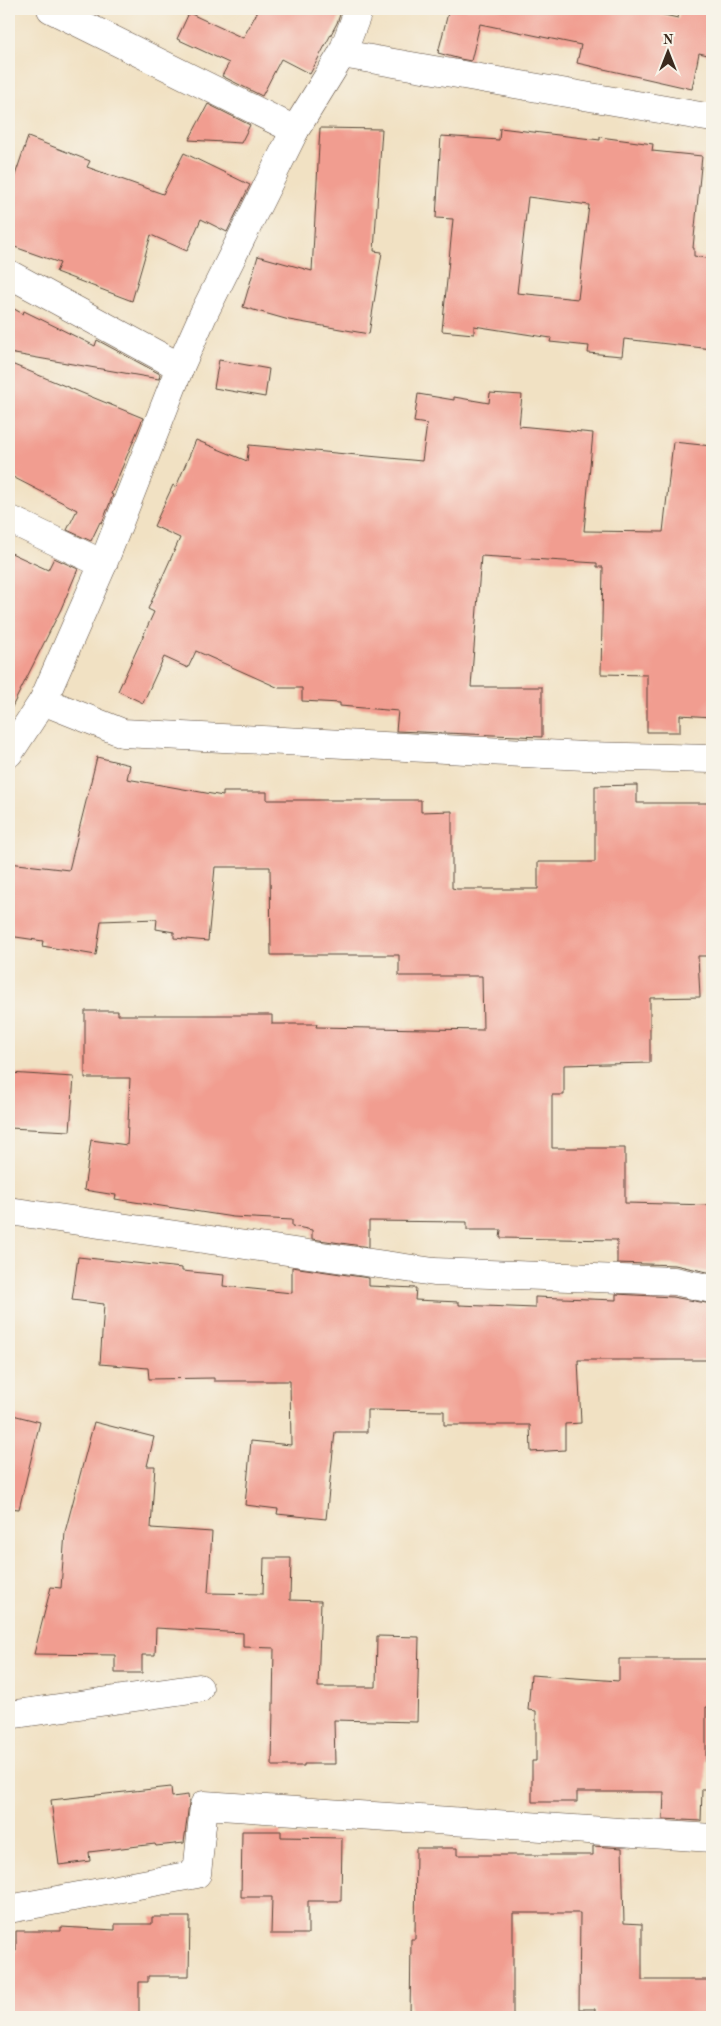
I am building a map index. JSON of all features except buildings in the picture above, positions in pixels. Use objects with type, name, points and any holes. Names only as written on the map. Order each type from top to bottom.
[{"type":"street","points":[[51,9],[295,130]]},
{"type":"street","points":[[9,753],[43,701],[103,564],[180,367],[208,304],[295,130],[342,54],[359,9]]},
{"type":"street","points":[[342,54],[712,118]]},
{"type":"street","points":[[9,274],[180,367]]},
{"type":"street","points":[[9,519],[103,564]]},
{"type":"street","points":[[43,701],[123,734],[585,756],[712,760]]},
{"type":"street","points":[[9,1211],[434,1272],[674,1281],[712,1289]]},
{"type":"street","points":[[9,1716],[199,1688]]},
{"type":"street","points":[[9,1909],[196,1874],[204,1805],[712,1838]]}]
